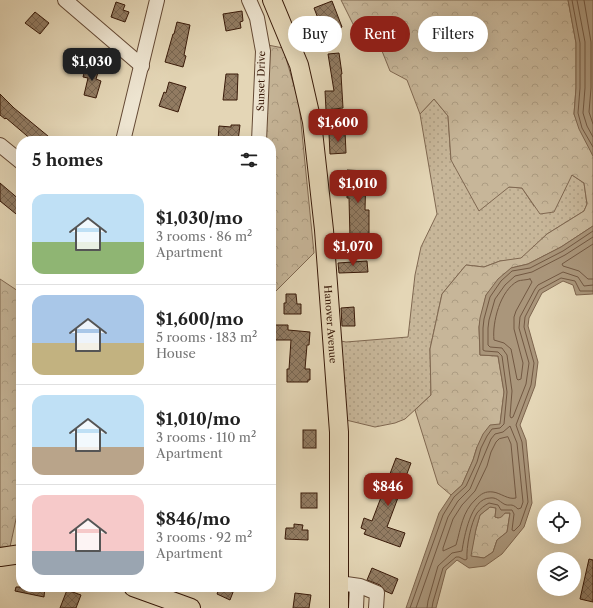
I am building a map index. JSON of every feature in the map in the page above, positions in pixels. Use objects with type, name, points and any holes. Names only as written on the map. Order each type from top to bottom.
[{"type":"main road","name":"Hanover Avenue","points":[[272,0],[299,65],[312,122],[324,230],[339,432],[348,584],[339,608]]},
{"type":"main road","points":[[0,557],[16,555]]},
{"type":"main road","points":[[147,592],[191,608]]},
{"type":"street","points":[[65,0],[142,66]]},
{"type":"street","points":[[124,136],[157,0]]},
{"type":"street","name":"Sunset Drive","points":[[249,0],[257,18],[263,51],[259,136]]},
{"type":"street","points":[[0,145],[16,158]]},
{"type":"street","points":[[348,584],[356,608]]},
{"type":"street","points":[[348,584],[377,593],[376,608]]},
{"type":"green space","points":[[341,0],[568,0],[576,43],[576,88],[574,114],[593,156],[593,226],[561,247],[528,264],[511,268],[486,295],[479,327],[480,355],[498,356],[504,392],[500,424],[477,447],[462,485],[451,495],[438,484],[415,410],[431,395],[430,349],[442,294],[466,265],[484,267],[500,261],[521,258],[547,234],[584,211],[587,204],[584,183],[572,175],[554,212],[540,214],[522,188],[509,187],[479,211],[451,160],[448,116],[434,99],[420,114],[407,80],[390,71],[382,52],[410,52],[410,16],[350,16],[350,18]]},
{"type":"green space","points":[[268,45],[283,48],[299,103],[314,253],[276,291],[276,136],[261,136]]},
{"type":"green space","points":[[434,99],[448,116],[451,160],[509,187],[522,188],[534,206],[572,175],[584,183],[587,204],[584,211],[547,234],[521,259],[500,261],[484,267],[466,265],[442,294],[430,349],[431,395],[405,419],[395,423],[375,427],[346,420],[341,341],[346,342],[408,337],[415,275],[421,247],[437,214],[420,114]]},
{"type":"green space","points":[[0,279],[16,290],[16,519],[10,547],[0,547]]},
{"type":"green space","points":[[490,507],[496,508],[495,517],[497,518],[501,517],[505,513],[510,513],[507,532],[497,540],[493,552],[484,558],[470,556],[480,515]]},
{"type":"water","points":[[568,0],[593,0],[593,156],[579,129],[574,114],[576,88],[576,43]]},
{"type":"water","points":[[593,226],[593,294],[576,295],[573,285],[563,281],[542,293],[529,318],[528,326],[538,362],[535,386],[520,425],[526,440],[532,503],[524,527],[502,554],[485,566],[469,568],[457,560],[446,570],[436,608],[406,608],[439,513],[451,495],[462,485],[483,434],[490,425],[500,424],[504,392],[498,356],[480,355],[479,327],[486,295],[498,279],[511,268],[528,264],[561,247]],"holes":[[[490,507],[496,508],[495,517],[497,518],[502,517],[505,513],[510,513],[507,532],[497,540],[493,552],[484,558],[471,556],[480,515]]]},
{"type":"building","points":[[332,1],[338,16],[317,16],[314,8]]},
{"type":"building","points":[[116,2],[125,5],[123,10],[129,12],[125,22],[111,17]]},
{"type":"building","points":[[242,11],[243,21],[240,22],[241,28],[226,31],[223,14]]},
{"type":"building","points":[[35,12],[49,23],[40,34],[25,23]]},
{"type":"building","points":[[177,22],[190,25],[183,67],[165,62]]},
{"type":"building","points":[[339,53],[342,74],[343,108],[326,110],[325,91],[334,91],[328,54]]},
{"type":"building","points":[[86,66],[99,69],[96,79],[101,81],[96,98],[84,95],[88,78],[83,77]]},
{"type":"building","points":[[226,74],[238,74],[237,100],[223,100]]},
{"type":"building","points":[[169,82],[186,87],[178,112],[159,106],[164,92],[166,93]]},
{"type":"building","points":[[0,94],[14,108],[48,136],[27,136],[6,118],[5,119],[0,115]]},
{"type":"building","points":[[231,125],[240,125],[239,136],[218,136],[219,126],[231,127]]},
{"type":"building","points":[[336,131],[345,131],[346,153],[330,154],[329,134],[336,134]]},
{"type":"building","points":[[347,170],[366,171],[365,210],[369,210],[369,237],[350,238],[349,198],[347,198]]},
{"type":"building","points":[[0,183],[16,197],[16,214],[0,201]]},
{"type":"building","points":[[367,261],[368,272],[339,273],[338,263]]},
{"type":"building","points":[[286,294],[296,294],[297,304],[301,304],[301,314],[284,314]]},
{"type":"building","points":[[354,307],[355,326],[342,326],[341,308]]},
{"type":"building","points":[[276,325],[288,325],[288,330],[310,332],[309,345],[307,345],[305,369],[310,369],[310,380],[308,380],[308,382],[287,382],[287,369],[289,369],[291,340],[276,340]]},
{"type":"building","points":[[303,430],[316,430],[316,448],[303,448]]},
{"type":"building","points":[[396,458],[411,463],[387,527],[405,533],[400,547],[364,534],[366,530],[361,528],[364,518],[372,521]]},
{"type":"building","points":[[301,493],[317,493],[317,508],[301,508]]},
{"type":"building","points":[[294,524],[303,525],[302,530],[308,530],[308,540],[285,539],[286,528],[294,528]]},
{"type":"building","points":[[589,559],[593,560],[593,602],[580,599]]},
{"type":"building","points":[[372,568],[398,579],[392,594],[385,591],[380,585],[367,580]]},
{"type":"building","points":[[20,592],[44,592],[44,597]]},
{"type":"building","points":[[66,592],[73,592],[81,595],[76,608],[60,608]]},
{"type":"building","points":[[218,592],[233,592],[230,600],[217,594]]},
{"type":"building","points":[[295,593],[311,595],[309,608],[293,608]]}]
